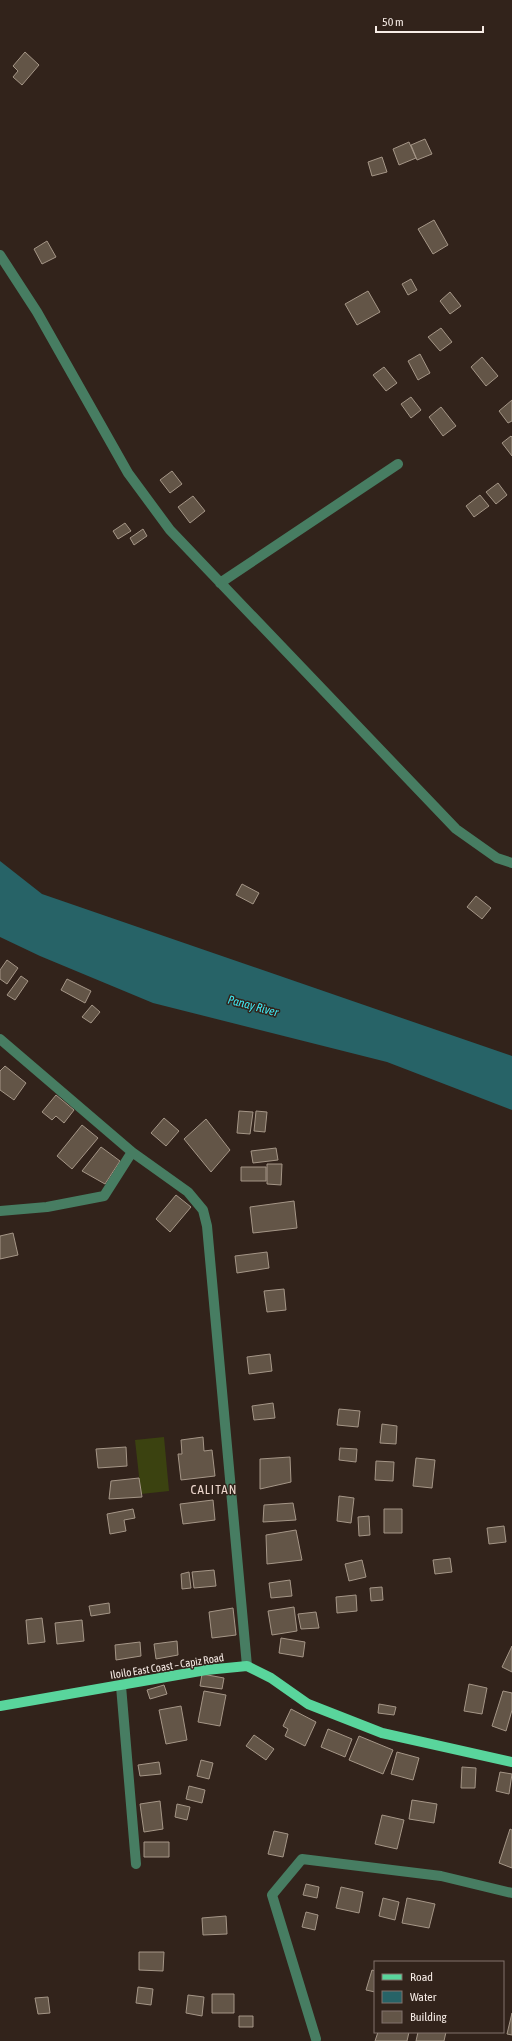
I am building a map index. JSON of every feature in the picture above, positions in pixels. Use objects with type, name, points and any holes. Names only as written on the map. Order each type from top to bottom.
[{"type":"main road","points":[[246,1666],[272,1678],[308,1704],[382,1733],[512,1762]]},
{"type":"main road","name":"Iloilo East Coast – Capiz Road","points":[[0,1706],[206,1670],[246,1666]]},
{"type":"street","points":[[0,255],[37,312],[128,473],[170,530],[456,829],[497,858],[512,863]]},
{"type":"street","points":[[220,583],[398,464]]},
{"type":"street","points":[[0,1039],[132,1152],[188,1192],[203,1210],[207,1226],[246,1666]]},
{"type":"street","points":[[0,1211],[47,1208],[104,1196],[132,1152]]},
{"type":"street","points":[[121,1686],[136,1864]]},
{"type":"street","points":[[316,2039],[272,1895],[302,1859],[440,1876],[512,1893]]},
{"type":"green space","points":[[164,1437],[169,1491],[141,1494],[135,1440]]},
{"type":"water","name":"Panay River","points":[[0,861],[42,894],[512,1056],[512,1110],[387,1062],[153,1003],[40,956],[0,937]]},
{"type":"building","points":[[25,52],[39,65],[22,85],[13,77],[18,71],[13,66]]},
{"type":"building","points":[[425,139],[432,154],[417,160],[411,145]]},
{"type":"building","points":[[409,142],[416,158],[399,165],[393,149]]},
{"type":"building","points":[[382,157],[387,172],[372,176],[368,162]]},
{"type":"building","points":[[434,220],[448,245],[433,254],[418,229]]},
{"type":"building","points":[[47,241],[56,257],[42,264],[34,249]]},
{"type":"building","points":[[411,279],[417,290],[408,295],[402,284]]},
{"type":"building","points":[[368,291],[380,312],[357,325],[345,304]]},
{"type":"building","points":[[450,292],[461,306],[450,314],[440,301]]},
{"type":"building","points":[[441,328],[452,342],[440,351],[428,337]]},
{"type":"building","points":[[420,354],[430,373],[418,380],[408,361]]},
{"type":"building","points":[[482,357],[498,376],[486,386],[471,367]]},
{"type":"building","points":[[384,367],[397,383],[386,391],[373,375]]},
{"type":"building","points":[[411,397],[421,410],[411,418],[401,404]]},
{"type":"building","points":[[512,400],[512,421],[508,423],[499,411]]},
{"type":"building","points":[[441,407],[456,426],[443,436],[429,417]]},
{"type":"building","points":[[511,436],[512,437],[512,456],[502,443]]},
{"type":"building","points":[[172,471],[182,484],[170,493],[160,480]]},
{"type":"building","points":[[498,483],[507,495],[496,504],[486,492]]},
{"type":"building","points":[[480,495],[489,506],[474,517],[466,506]]},
{"type":"building","points":[[193,496],[205,511],[190,523],[178,507]]},
{"type":"building","points":[[125,523],[131,531],[118,539],[113,531]]},
{"type":"building","points":[[143,529],[147,536],[134,545],[130,538]]},
{"type":"building","points":[[242,884],[259,893],[253,904],[236,895]]},
{"type":"building","points":[[476,896],[491,908],[482,919],[467,907]]},
{"type":"building","points":[[7,960],[18,968],[7,984],[0,979],[0,970]]},
{"type":"building","points":[[21,976],[28,981],[15,1000],[7,995]]},
{"type":"building","points":[[67,979],[91,991],[85,1003],[61,990]]},
{"type":"building","points":[[92,1005],[100,1012],[91,1023],[82,1017]]},
{"type":"building","points":[[5,1066],[26,1083],[14,1100],[0,1090],[0,1071]]},
{"type":"building","points":[[56,1095],[74,1110],[64,1123],[56,1116],[52,1120],[42,1112]]},
{"type":"building","points":[[239,1111],[253,1112],[250,1134],[237,1133]]},
{"type":"building","points":[[256,1111],[267,1112],[265,1132],[254,1131]]},
{"type":"building","points":[[164,1118],[179,1131],[166,1146],[151,1133]]},
{"type":"building","points":[[206,1119],[230,1150],[211,1172],[184,1139]]},
{"type":"building","points":[[82,1125],[98,1138],[72,1169],[57,1156]]},
{"type":"building","points":[[101,1147],[120,1161],[105,1184],[82,1171]]},
{"type":"building","points":[[276,1148],[278,1160],[253,1163],[251,1151]]},
{"type":"building","points":[[267,1164],[282,1164],[281,1185],[267,1184]]},
{"type":"building","points":[[241,1167],[266,1167],[266,1181],[241,1181]]},
{"type":"building","points":[[176,1195],[191,1207],[170,1232],[156,1219]]},
{"type":"building","points":[[294,1201],[297,1228],[253,1233],[250,1207]]},
{"type":"building","points":[[13,1233],[18,1255],[0,1259],[0,1236]]},
{"type":"building","points":[[267,1252],[269,1268],[237,1273],[235,1256]]},
{"type":"building","points":[[284,1289],[286,1310],[267,1312],[264,1291]]},
{"type":"building","points":[[270,1354],[272,1371],[249,1374],[247,1357]]},
{"type":"building","points":[[273,1403],[275,1418],[254,1420],[252,1406]]},
{"type":"building","points":[[339,1409],[360,1411],[358,1427],[337,1425]]},
{"type":"building","points":[[382,1424],[397,1426],[396,1444],[380,1443]]},
{"type":"building","points":[[203,1437],[204,1451],[212,1450],[215,1476],[181,1480],[178,1454],[182,1454],[181,1440]]},
{"type":"building","points":[[126,1447],[127,1466],[98,1468],[96,1449]]},
{"type":"building","points":[[340,1448],[357,1449],[356,1462],[339,1460]]},
{"type":"building","points":[[290,1457],[291,1482],[260,1489],[260,1459]]},
{"type":"building","points":[[416,1458],[435,1460],[432,1488],[413,1486]]},
{"type":"building","points":[[376,1461],[394,1462],[393,1481],[375,1480]]},
{"type":"building","points":[[139,1478],[142,1497],[109,1499],[111,1481]]},
{"type":"building","points":[[339,1496],[354,1498],[351,1523],[337,1521]]},
{"type":"building","points":[[213,1500],[215,1520],[183,1524],[180,1504]]},
{"type":"building","points":[[293,1503],[296,1520],[263,1522],[264,1505]]},
{"type":"building","points":[[133,1509],[135,1518],[124,1520],[126,1531],[110,1534],[107,1514]]},
{"type":"building","points":[[384,1509],[402,1509],[402,1533],[384,1533]]},
{"type":"building","points":[[369,1516],[370,1535],[359,1536],[358,1517]]},
{"type":"building","points":[[504,1526],[506,1542],[489,1544],[487,1528]]},
{"type":"building","points":[[296,1530],[302,1560],[267,1564],[266,1535]]},
{"type":"building","points":[[450,1558],[452,1572],[435,1574],[433,1560]]},
{"type":"building","points":[[362,1560],[366,1577],[349,1581],[345,1564]]},
{"type":"building","points":[[214,1570],[216,1586],[194,1588],[192,1572]]},
{"type":"building","points":[[189,1572],[191,1588],[182,1589],[181,1574]]},
{"type":"building","points":[[290,1580],[292,1596],[271,1598],[269,1583]]},
{"type":"building","points":[[382,1587],[383,1600],[371,1601],[370,1588]]},
{"type":"building","points":[[356,1595],[357,1611],[337,1613],[336,1597]]},
{"type":"building","points":[[109,1603],[110,1613],[91,1616],[89,1606]]},
{"type":"building","points":[[294,1607],[297,1631],[272,1635],[268,1611]]},
{"type":"building","points":[[233,1608],[236,1635],[212,1638],[209,1612]]},
{"type":"building","points":[[316,1612],[319,1628],[301,1629],[298,1614]]},
{"type":"building","points":[[42,1618],[45,1642],[28,1644],[26,1620]]},
{"type":"building","points":[[82,1620],[84,1641],[57,1644],[55,1623]]},
{"type":"building","points":[[281,1638],[305,1642],[303,1657],[279,1653]]},
{"type":"building","points":[[177,1641],[178,1655],[156,1659],[154,1644]]},
{"type":"building","points":[[140,1642],[141,1656],[116,1660],[115,1645]]},
{"type":"building","points":[[512,1646],[512,1672],[502,1667]]},
{"type":"building","points":[[202,1674],[224,1678],[222,1689],[200,1686]]},
{"type":"building","points":[[469,1684],[487,1688],[482,1714],[464,1711]]},
{"type":"building","points":[[164,1685],[167,1694],[150,1699],[147,1690]]},
{"type":"building","points":[[204,1691],[226,1695],[220,1726],[198,1722]]},
{"type":"building","points":[[503,1691],[512,1693],[512,1710],[506,1731],[492,1726]]},
{"type":"building","points":[[379,1704],[396,1707],[394,1715],[378,1713]]},
{"type":"building","points":[[181,1706],[187,1740],[166,1744],[159,1710]]},
{"type":"building","points":[[291,1709],[316,1722],[305,1746],[285,1736],[288,1729],[283,1726]]},
{"type":"building","points":[[328,1729],[352,1739],[345,1757],[321,1747]]},
{"type":"building","points":[[254,1735],[274,1749],[266,1760],[246,1746]]},
{"type":"building","points":[[359,1736],[393,1750],[383,1774],[349,1760]]},
{"type":"building","points":[[397,1752],[419,1758],[413,1780],[391,1774]]},
{"type":"building","points":[[201,1760],[213,1763],[209,1779],[197,1776]]},
{"type":"building","points":[[159,1762],[161,1774],[140,1776],[138,1765]]},
{"type":"building","points":[[462,1767],[476,1768],[475,1788],[461,1788]]},
{"type":"building","points":[[500,1772],[512,1774],[509,1794],[496,1791]]},
{"type":"building","points":[[189,1786],[205,1790],[202,1803],[186,1799]]},
{"type":"building","points":[[412,1800],[437,1804],[434,1823],[409,1819]]},
{"type":"building","points":[[160,1801],[163,1829],[144,1832],[140,1804]]},
{"type":"building","points":[[177,1804],[190,1807],[187,1820],[175,1817]]},
{"type":"building","points":[[382,1815],[404,1820],[397,1849],[375,1844]]},
{"type":"building","points":[[510,1829],[512,1830],[512,1868],[499,1863]]},
{"type":"building","points":[[274,1831],[288,1834],[283,1857],[268,1854]]},
{"type":"building","points":[[144,1842],[169,1842],[169,1857],[144,1857]]},
{"type":"building","points":[[306,1884],[319,1887],[317,1898],[303,1895]]},
{"type":"building","points":[[341,1887],[363,1892],[359,1913],[336,1908]]},
{"type":"building","points":[[383,1898],[399,1902],[395,1920],[379,1916]]},
{"type":"building","points":[[407,1898],[435,1904],[429,1928],[402,1923]]},
{"type":"building","points":[[306,1912],[318,1915],[315,1930],[302,1927]]},
{"type":"building","points":[[226,1916],[227,1934],[203,1935],[202,1918]]},
{"type":"building","points":[[139,1952],[164,1952],[163,1971],[139,1970]]},
{"type":"building","points":[[372,1970],[374,1971],[374,1992],[366,1990]]},
{"type":"building","points":[[138,1987],[153,1989],[151,2005],[136,2003]]},
{"type":"building","points":[[212,1994],[234,1994],[234,2013],[212,2013]]},
{"type":"building","points":[[188,1995],[204,1997],[202,2016],[186,2013]]},
{"type":"building","points":[[48,1997],[50,2013],[38,2014],[35,1998]]},
{"type":"building","points":[[512,2013],[512,2035],[507,2034]]},
{"type":"building","points":[[239,2016],[253,2016],[253,2027],[239,2027]]},
{"type":"building","points":[[378,2033],[409,2033],[407,2041],[375,2041]]},
{"type":"building","points":[[418,2033],[446,2033],[444,2041],[416,2041]]},
{"type":"district","name":"CALITAN","points":[[214,1489]]}]
